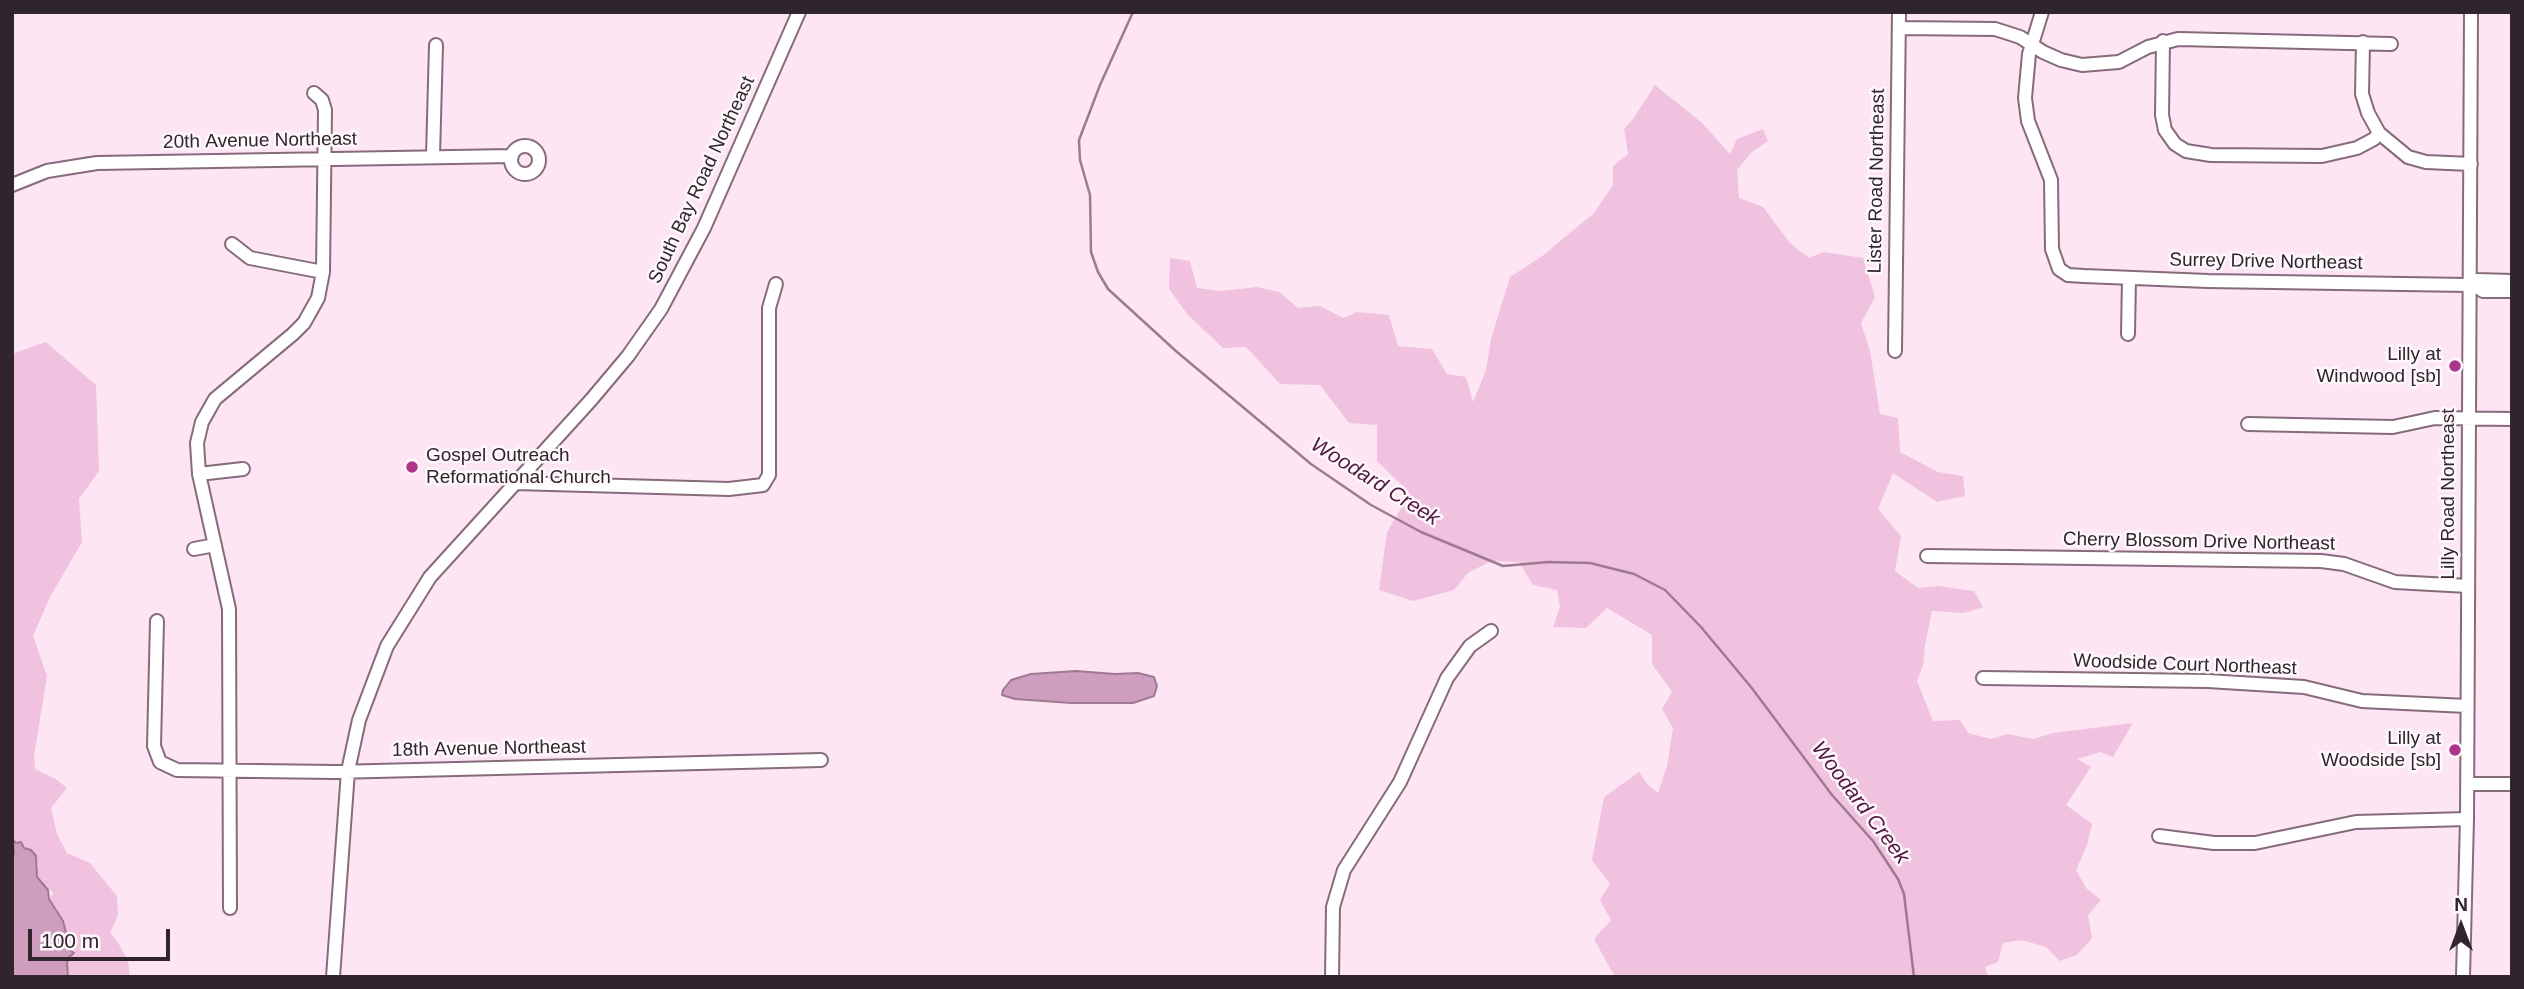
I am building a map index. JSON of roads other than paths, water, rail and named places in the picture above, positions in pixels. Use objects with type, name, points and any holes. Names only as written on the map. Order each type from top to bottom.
[{"type":"street","name":"South Bay Road Northeast","points":[[333,977],[342,823],[348,771],[353,741],[366,696],[387,646],[430,577],[628,356],[671,292],[704,228],[799,12]]},
{"type":"street","name":"Lister Road Northeast","points":[[1895,351],[1899,12]]},
{"type":"street","points":[[2033,46],[2042,12]]},
{"type":"street","name":"Lilly Road Northeast","points":[[2463,977],[2468,706],[2471,12]]},
{"type":"street","points":[[1899,27],[1986,27],[2020,37],[2061,60],[2082,65],[2119,62],[2163,41],[2192,39],[2391,44]]},
{"type":"street","points":[[2163,41],[2162,116],[2165,130],[2175,144],[2186,150],[2211,155],[2322,156],[2357,149],[2379,133]]},
{"type":"street","points":[[2363,42],[2362,94],[2379,133],[2408,157],[2426,162],[2471,164]]},
{"type":"street","points":[[433,156],[436,45]]},
{"type":"street","name":"Surrey Drive Northeast","points":[[2033,46],[2026,74],[2028,121],[2051,180],[2052,250],[2059,270],[2068,275],[2471,285],[2483,291],[2512,291]]},
{"type":"street","points":[[230,908],[229,610],[200,474],[197,443],[208,410],[225,389],[304,323],[318,298],[323,272],[325,110],[322,100],[314,93]]},
{"type":"street","name":"20th Avenue Northeast","points":[[12,185],[47,171],[97,163],[512,156]]},
{"type":"street","points":[[232,244],[250,258],[323,272]]},
{"type":"street","points":[[2128,334],[2129,278]]},
{"type":"street","name":"Surrey Drive Northeast","points":[[2471,285],[2477,280],[2512,281]]},
{"type":"street","points":[[515,483],[729,489],[763,485],[769,475],[769,308],[776,284]]},
{"type":"street","points":[[2248,424],[2393,427],[2435,418],[2512,419]]},
{"type":"street","points":[[200,474],[243,469]]},
{"type":"street","points":[[194,549],[215,545]]},
{"type":"street","name":"Cherry Blossom Drive Northeast","points":[[1927,556],[2321,561],[2344,564],[2395,582],[2468,586]]},
{"type":"street","name":"18th Avenue Northeast","points":[[157,621],[153,736],[156,756],[160,762],[177,770],[348,771],[821,760]]},
{"type":"street","points":[[1332,977],[1332,906],[1344,870],[1400,782],[1447,678],[1470,646],[1491,631]]},
{"type":"street","name":"Woodside Court Northeast","points":[[1983,677],[2208,681],[2304,687],[2362,701],[2468,706]]},
{"type":"street","points":[[2467,784],[2512,784]]},
{"type":"street","points":[[2160,836],[2214,843],[2255,843],[2356,822],[2467,820]]},
{"type":"waterway","name":"Woodard Creek","points":[[1133,12],[1079,140],[1080,160],[1090,195],[1091,252],[1108,289],[1177,352],[1311,464],[1371,505],[1421,532],[1503,566],[1548,562],[1590,563],[1634,574],[1665,590],[1701,627],[1751,687],[1832,795],[1873,841],[1898,879],[1904,894],[1914,977]]},
{"type":"place","name":"Lilly at Windwood [sb]","points":[[2455,366]]},
{"type":"place","name":"Gospel Outreach Reformational Church","points":[[412,467]]},
{"type":"place","name":"Lilly at Woodside [sb]","points":[[2455,750]]}]
